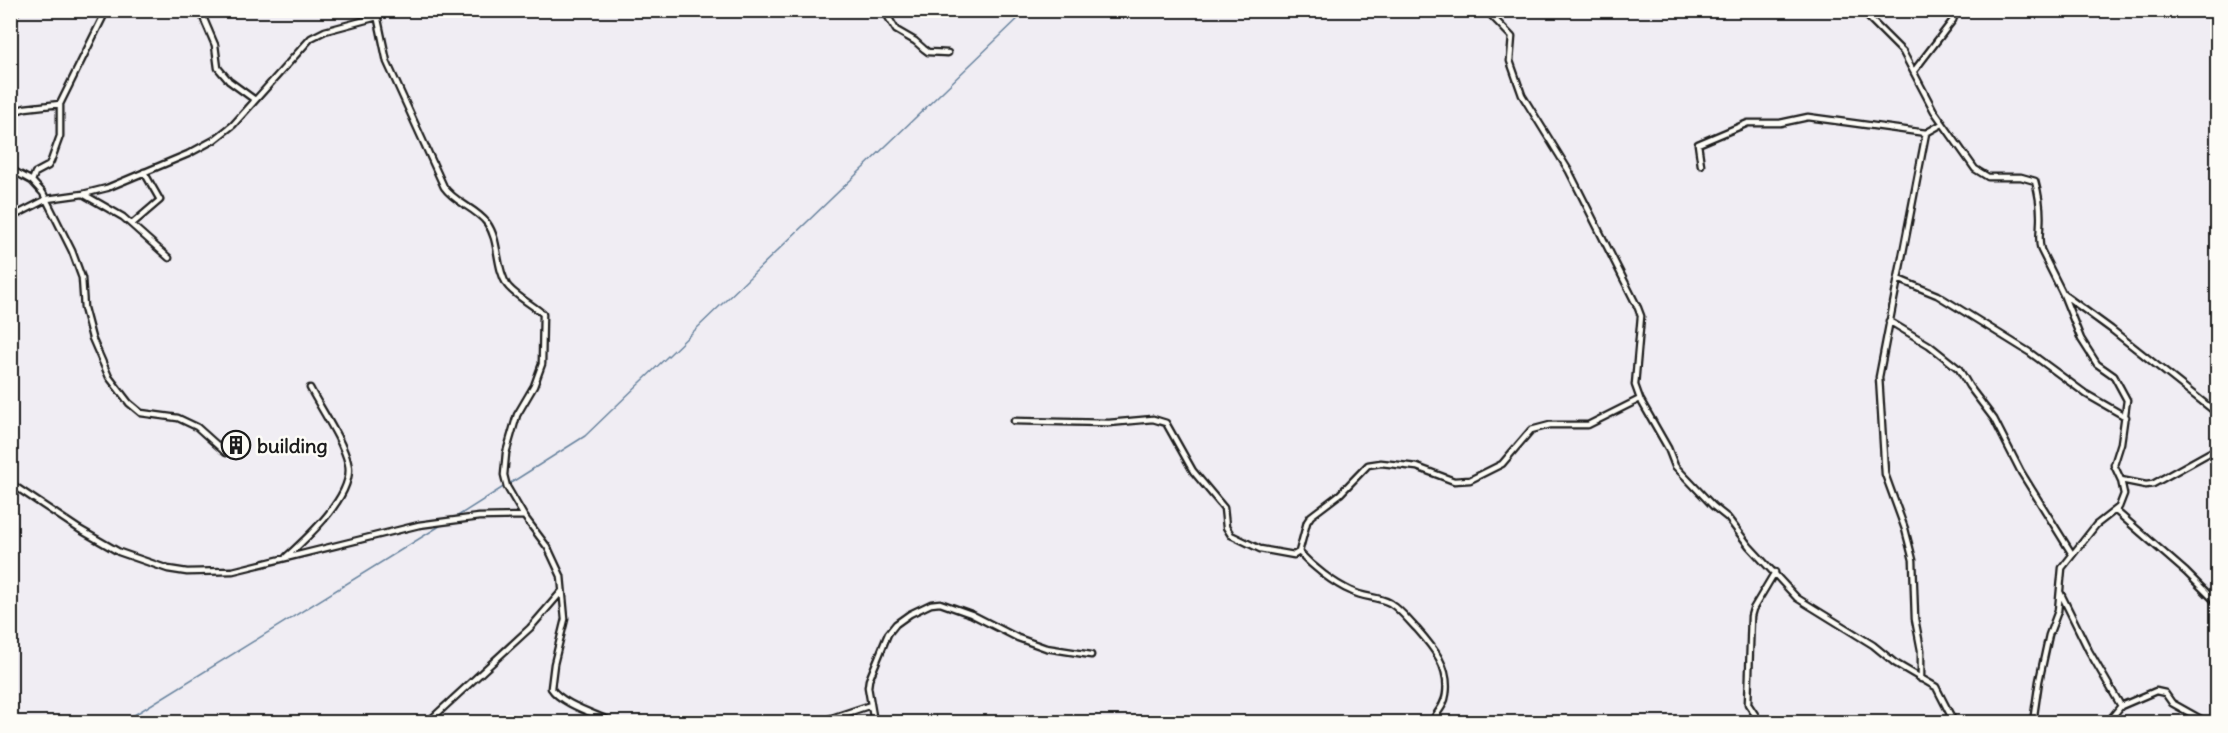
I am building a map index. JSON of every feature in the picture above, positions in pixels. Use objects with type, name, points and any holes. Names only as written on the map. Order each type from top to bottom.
[{"type":"highway","points":[[10,14],[17,10]]},
{"type":"street","points":[[32,181],[35,173],[48,166],[59,143],[60,104],[103,17],[103,10]]},
{"type":"street","points":[[200,10],[215,45],[218,68],[229,81],[255,100]]},
{"type":"street","points":[[376,10],[387,62],[444,187],[487,223],[493,235],[507,285],[543,314],[542,364],[534,386],[517,415],[504,462],[505,483],[524,516],[555,561],[561,576],[565,619],[554,663],[552,688],[557,695],[612,723]]},
{"type":"street","points":[[884,10],[896,30],[928,52],[948,53]]},
{"type":"street","points":[[1486,10],[1512,36],[1510,61],[1522,95],[1569,171],[1638,308],[1641,326],[1635,385],[1675,466],[1713,506],[1728,518],[1749,546],[1797,598],[1936,687],[1954,723]]},
{"type":"street","points":[[1861,10],[1904,52],[1942,124],[1980,174],[1988,177],[2030,178],[2036,181],[2040,224],[2038,243],[2063,294],[2080,339],[2093,360],[2116,378],[2127,400],[2121,443],[2114,465],[2124,494],[2120,507],[2096,525],[2062,568],[2058,611],[2049,635],[2033,723]]},
{"type":"street","points":[[1914,71],[1953,20],[1956,10]]},
{"type":"street","points":[[10,218],[47,199],[107,188],[188,154],[214,140],[228,130],[314,36],[377,17]]},
{"type":"street","points":[[10,113],[25,108],[60,104]]},
{"type":"street","points":[[1701,165],[1698,144],[1754,122],[1780,123],[1814,117],[1926,133],[1942,124]]},
{"type":"street","points":[[1921,679],[1921,650],[1915,619],[1913,560],[1883,465],[1879,377],[1926,133]]},
{"type":"street","points":[[10,169],[32,181],[47,199],[77,262],[83,285],[84,308],[92,338],[109,377],[129,403],[141,413],[178,418],[197,427],[226,453]]},
{"type":"street","points":[[132,224],[160,200],[144,172]]},
{"type":"street","points":[[82,194],[132,224],[169,258]]},
{"type":"street","points":[[1898,279],[1955,306],[2029,352],[2086,394],[2126,417]]},
{"type":"street","points":[[2063,294],[2111,329],[2217,414]]},
{"type":"street","points":[[1889,321],[1929,345],[1959,369],[1994,419],[2021,472],[2072,554]]},
{"type":"street","points":[[284,558],[323,522],[344,489],[349,472],[347,458],[310,388]]},
{"type":"street","points":[[1014,421],[1109,423],[1153,419],[1166,423],[1193,471],[1224,508],[1227,527],[1231,535],[1269,552],[1294,555],[1299,552],[1307,522],[1311,516],[1340,494],[1368,465],[1381,463],[1417,467],[1454,481],[1470,480],[1502,464],[1531,430],[1551,425],[1588,425],[1640,399]]},
{"type":"street","points":[[2121,480],[2146,485],[2153,484],[2217,448]]},
{"type":"street","points":[[10,483],[79,529],[119,552],[168,569],[186,572],[225,572],[418,525],[479,517],[524,516]]},
{"type":"street","points":[[2116,511],[2186,572],[2217,604]]},
{"type":"street","points":[[1299,552],[1332,580],[1350,591],[1377,596],[1399,609],[1434,649],[1441,661],[1447,684],[1442,706],[1431,723]]},
{"type":"street","points":[[1760,723],[1748,704],[1751,616],[1775,572]]},
{"type":"street","points":[[428,723],[530,628],[562,591]]},
{"type":"street","points":[[2060,591],[2089,651],[2121,706]]},
{"type":"street","points":[[874,723],[869,680],[891,629],[910,614],[931,604],[948,605],[1018,638],[1046,648],[1090,655]]},
{"type":"street","points":[[2108,723],[2121,706],[2156,691],[2161,691],[2172,703],[2206,723]]},
{"type":"street","points":[[820,723],[871,705]]},
{"type":"waterway","points":[[509,484],[585,436],[1027,10]]},
{"type":"waterway","points":[[2202,10],[2218,30]]},
{"type":"waterway","points":[[453,519],[505,486]]},
{"type":"waterway","points":[[123,722],[443,524]]},
{"type":"place","name":"building","points":[[236,445]]}]
